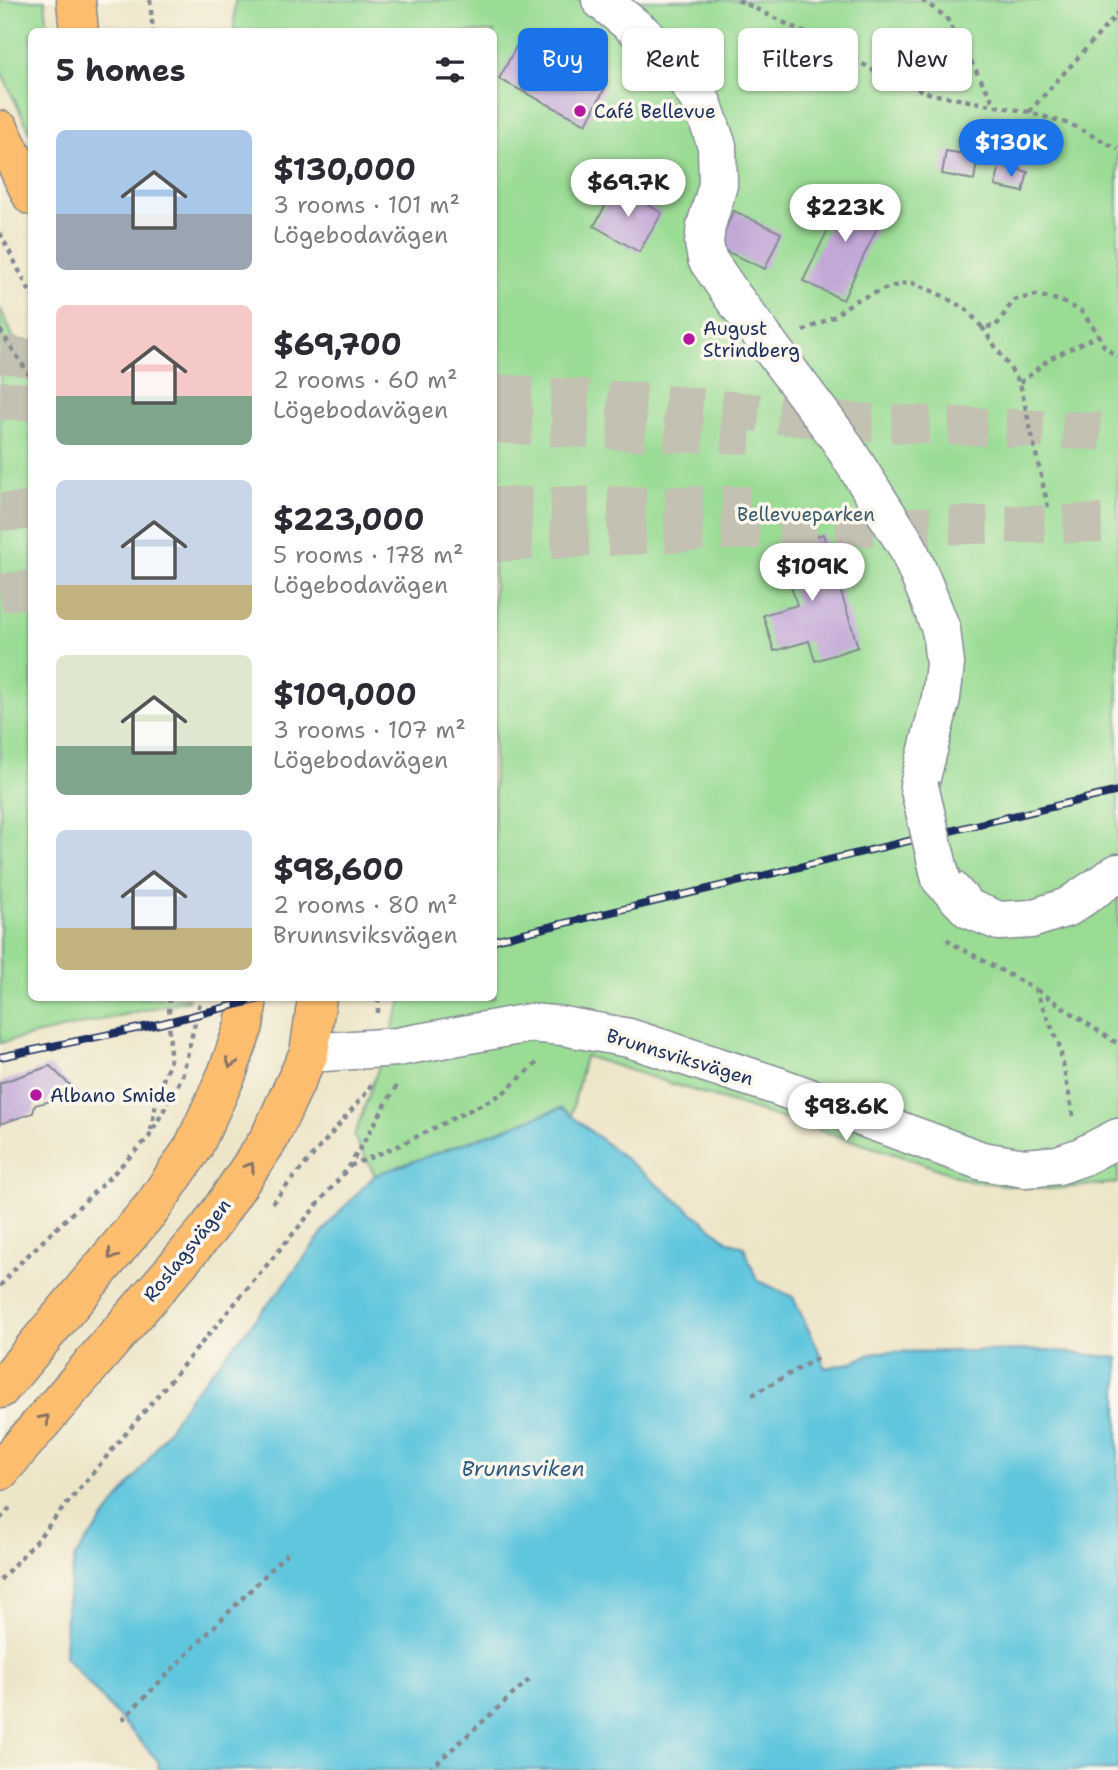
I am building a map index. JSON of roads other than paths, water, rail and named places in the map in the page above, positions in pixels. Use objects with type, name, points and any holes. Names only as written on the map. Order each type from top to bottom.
[{"type":"main road","points":[[76,0],[79,28]]},
{"type":"main road","points":[[0,130],[28,188]]},
{"type":"main road","points":[[0,1389],[154,1205],[193,1148],[227,1074],[244,1026],[248,1001]]},
{"type":"main road","name":"Roslagsvägen","points":[[0,1471],[209,1228],[269,1139],[309,1053],[317,1001]]},
{"type":"street","points":[[601,0],[677,66],[703,105],[717,146],[718,185],[706,226],[704,243],[707,259],[838,437],[907,545],[941,629],[945,664],[941,698],[919,786],[942,879],[969,909],[999,921],[1031,919],[1068,907],[1118,873]]},
{"type":"street","name":"Brunnsviksvägen","points":[[309,1053],[378,1050],[530,1023],[563,1026],[642,1042],[777,1086],[982,1161],[1025,1168],[1058,1166],[1118,1138]]},
{"type":"water","name":"Brunnsviken","points":[[562,1108],[728,1241],[744,1247],[757,1280],[793,1297],[825,1368],[850,1363],[876,1352],[1048,1350],[1118,1358],[1118,1770],[159,1770],[158,1761],[65,1657],[66,1609],[75,1557],[146,1463],[189,1398],[281,1289],[334,1218],[375,1175]]},
{"type":"tunnel","points":[[0,354],[28,358]]},
{"type":"tunnel","points":[[497,393],[647,402],[852,422],[1118,432]]},
{"type":"tunnel","points":[[0,400],[28,402]]},
{"type":"tunnel","points":[[497,424],[750,435]]},
{"type":"tunnel","points":[[497,506],[750,505]]},
{"type":"tunnel","points":[[0,512],[28,511]]},
{"type":"tunnel","points":[[497,543],[840,527],[1118,523]]},
{"type":"tunnel","points":[[0,593],[28,590]]},
{"type":"railway","points":[[497,939],[1118,791]]},
{"type":"railway","points":[[0,1057],[159,1024],[252,1001]]},
{"type":"place","name":"Café Bellevue","points":[[580,111]]},
{"type":"place","name":"August Strindberg","points":[[689,339]]},
{"type":"place","name":"Albano Smide","points":[[36,1095]]},
{"type":"park label","name":"Bellevueparken","points":[[806,514]]}]
